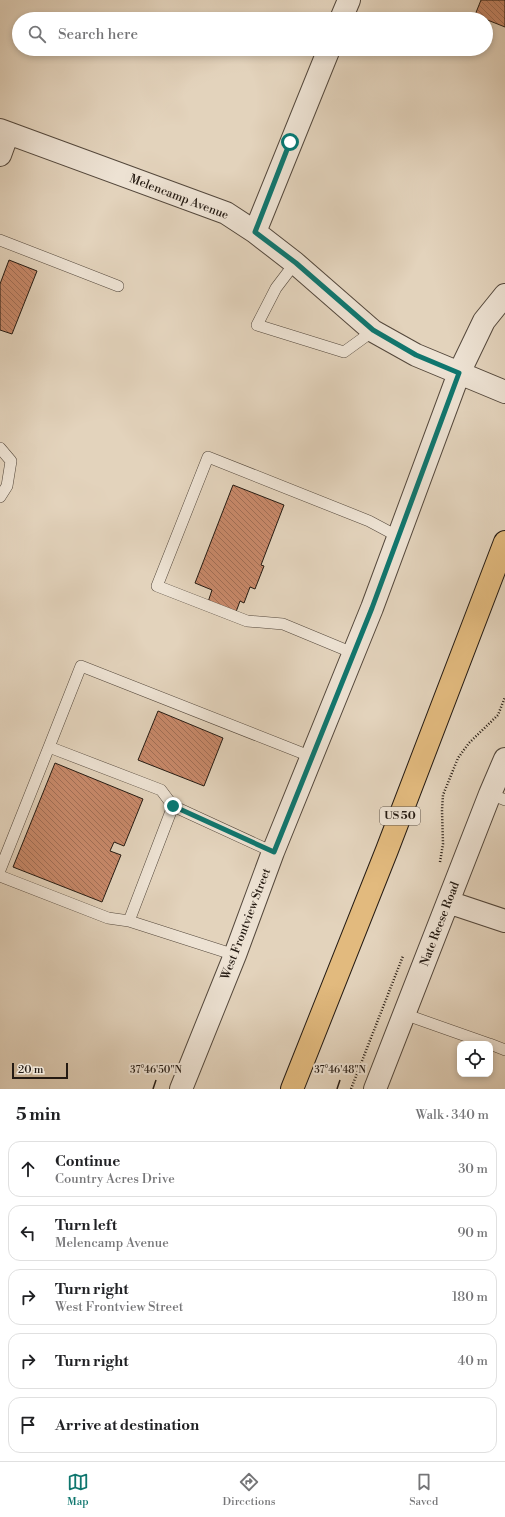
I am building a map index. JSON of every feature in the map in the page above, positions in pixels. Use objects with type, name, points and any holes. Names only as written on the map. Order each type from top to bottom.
[{"type":"highway","name":"US 50","points":[[292,1089],[387,850],[505,542]]},
{"type":"street","points":[[344,12],[349,0]]},
{"type":"street","points":[[255,232],[326,56]]},
{"type":"street","points":[[0,155],[4,132]]},
{"type":"street","name":"Melencamp Avenue","points":[[4,132],[226,213],[255,232],[296,263],[373,330],[416,355],[505,392]]},
{"type":"street","name":"West Frontview Street","points":[[181,1089],[236,955],[274,852],[399,537],[459,373],[484,321],[505,295]]},
{"type":"street","name":"Nate Reese Road","points":[[374,1089],[448,902],[497,797],[505,759]]},
{"type":"street","points":[[448,902],[505,921]]},
{"type":"lane","points":[[0,240],[118,286]]},
{"type":"lane","points":[[296,263],[276,288],[257,325],[344,352],[373,330]]},
{"type":"lane","points":[[0,448],[11,461],[7,486],[0,497]]},
{"type":"lane","points":[[353,653],[282,624],[247,621],[157,586],[208,457],[369,522],[399,537]]},
{"type":"lane","points":[[0,870],[81,666],[312,757]]},
{"type":"lane","points":[[49,747],[161,790],[173,806],[274,852]]},
{"type":"lane","points":[[129,921],[173,806]]},
{"type":"lane","points":[[0,876],[108,918],[129,921],[236,955]]},
{"type":"lane","points":[[404,1014],[481,1041]]},
{"type":"lane","points":[[493,1045],[505,1050]]},
{"type":"path","points":[[437,869],[443,848],[443,795],[458,758],[469,743],[498,715],[505,697]]},
{"type":"path","points":[[350,1089],[406,950]]},
{"type":"building","points":[[481,0],[505,0],[505,27],[493,22],[493,12],[476,12]]},
{"type":"building","points":[[9,260],[37,271],[12,334],[0,330],[0,284]]},
{"type":"building","points":[[233,485],[284,505],[261,565],[264,566],[255,589],[250,587],[244,603],[240,601],[236,612],[208,602],[212,590],[195,583]]},
{"type":"building","points":[[158,711],[223,738],[204,786],[138,760]]},
{"type":"building","points":[[55,763],[143,799],[124,846],[114,842],[110,851],[121,855],[102,902],[13,867]]},
{"type":"route","points":[[173,806],[274,852],[372,608],[459,373],[416,355],[373,330],[296,263],[255,232],[290,142]]}]
